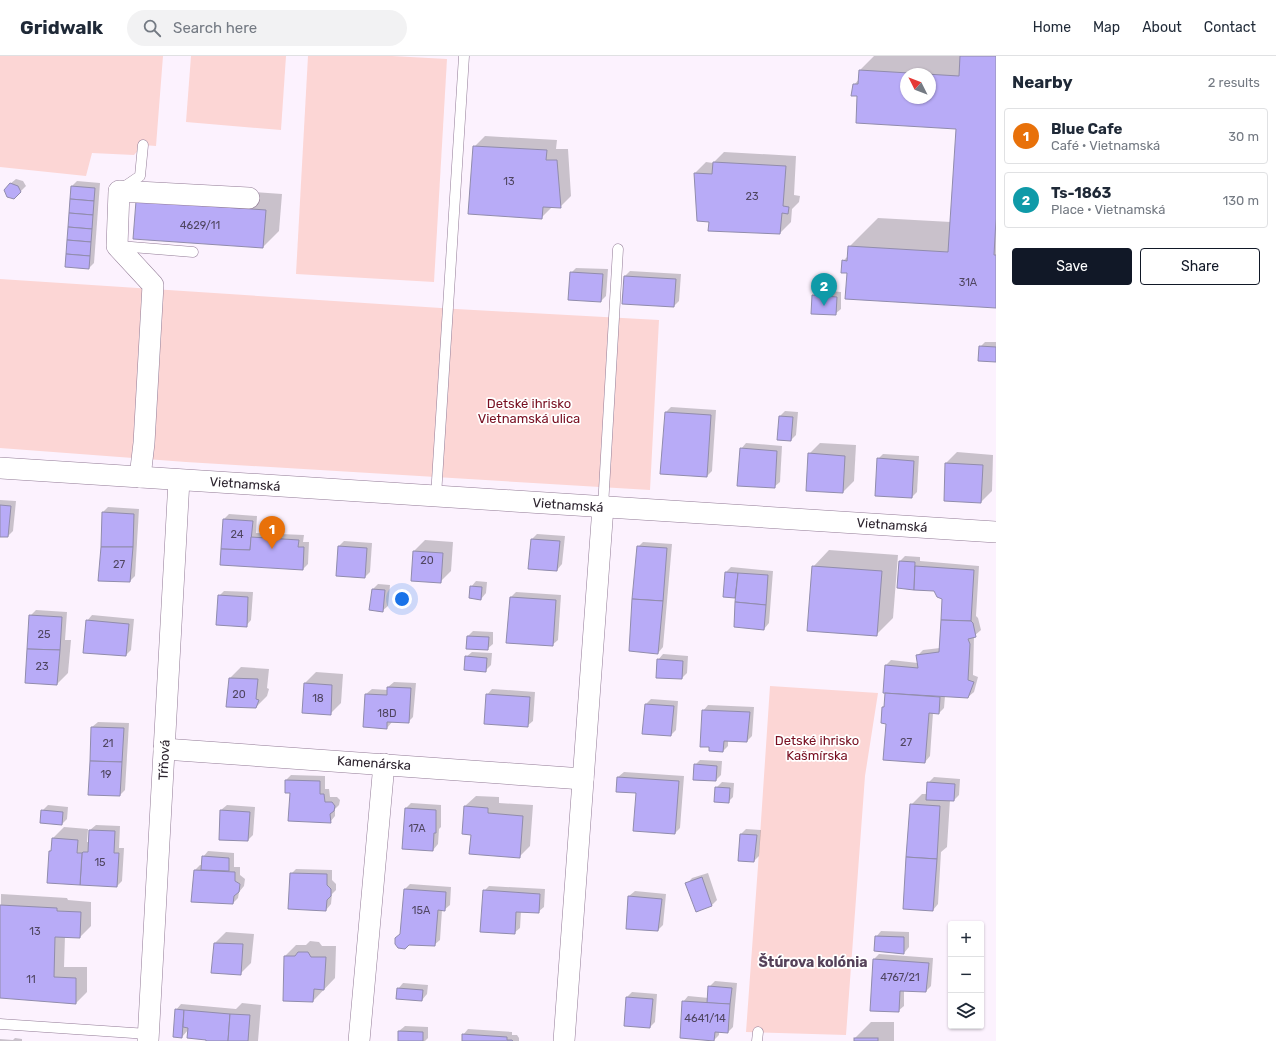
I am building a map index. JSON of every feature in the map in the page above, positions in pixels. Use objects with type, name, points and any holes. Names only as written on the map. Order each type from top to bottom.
[{"type":"street","points":[[140,477],[144,443],[153,285],[117,246],[119,191],[249,198]]},
{"type":"street","name":"Vietnamská","points":[[0,468],[996,532]]},
{"type":"street","name":"Tŕňová","points":[[148,1037],[179,480]]},
{"type":"street","points":[[564,1041],[603,507]]},
{"type":"street","name":"Kamenárska","points":[[164,749],[583,779]]},
{"type":"street","points":[[360,1041],[384,764]]},
{"type":"lane","points":[[436,496],[464,56]]},
{"type":"lane","points":[[119,191],[140,176],[143,145]]},
{"type":"lane","points":[[117,246],[193,252]]},
{"type":"lane","points":[[603,507],[618,249]]},
{"type":"lane","points":[[0,1024],[148,1037]]},
{"type":"green space","points":[[0,56],[163,56],[156,146],[143,145],[134,155],[92,153],[86,176],[0,167]]},
{"type":"green space","points":[[191,56],[286,56],[281,130],[186,122]]},
{"type":"green space","points":[[308,56],[392,56],[447,59],[434,282],[296,274]]},
{"type":"green space","name":"Detské ihrisko Vietnamská ulica","points":[[0,279],[456,309],[659,320],[650,490],[186,462],[0,448]]},
{"type":"green space","name":"Detské ihrisko Kašmírska","points":[[770,686],[878,693],[865,776],[846,1035],[746,1032]]},
{"type":"building","points":[[960,56],[996,56],[996,219],[994,255],[996,255],[996,308],[845,299],[847,273],[841,273],[842,260],[847,261],[848,246],[948,252],[956,129],[856,123],[857,96],[851,96],[853,84],[858,84],[859,70],[900,72],[900,104],[936,104],[936,74],[959,76]]},
{"type":"building","points":[[473,146],[547,150],[546,160],[557,160],[561,208],[543,207],[542,219],[468,214]]},
{"type":"building","points":[[713,162],[786,166],[783,206],[789,207],[788,214],[782,213],[780,234],[708,231],[709,222],[697,221],[694,173],[712,174]]},
{"type":"building","points":[[10,183],[18,186],[21,192],[14,199],[7,197],[4,190]]},
{"type":"building","points":[[71,186],[95,188],[94,201],[70,199]]},
{"type":"building","points":[[70,199],[94,201],[93,215],[69,213]]},
{"type":"building","points":[[136,201],[266,210],[263,248],[133,239]]},
{"type":"building","points":[[69,213],[93,215],[92,229],[68,227]]},
{"type":"building","points":[[68,227],[92,229],[91,242],[67,240]]},
{"type":"building","points":[[67,240],[91,242],[90,256],[66,254]]},
{"type":"building","points":[[66,254],[90,256],[89,269],[65,267]]},
{"type":"building","points":[[570,272],[603,274],[601,302],[568,300]]},
{"type":"building","points":[[624,276],[676,279],[674,307],[622,304]]},
{"type":"building","points":[[812,295],[837,297],[836,315],[811,314]]},
{"type":"building","points":[[979,346],[996,347],[996,362],[978,361]]},
{"type":"building","points":[[665,412],[711,415],[707,477],[660,474]]},
{"type":"building","points":[[779,416],[793,417],[791,441],[777,440]]},
{"type":"building","points":[[740,448],[777,451],[775,488],[737,486]]},
{"type":"building","points":[[808,453],[845,456],[843,493],[806,491]]},
{"type":"building","points":[[877,458],[914,461],[912,498],[875,496]]},
{"type":"building","points":[[945,463],[983,465],[981,503],[944,501]]},
{"type":"building","points":[[0,505],[11,506],[8,537],[0,537]]},
{"type":"building","points":[[102,512],[134,514],[133,547],[101,547]]},
{"type":"building","points":[[223,519],[253,521],[250,550],[221,549]]},
{"type":"building","points":[[251,537],[299,540],[298,547],[304,547],[303,570],[220,565],[221,549],[250,550]]},
{"type":"building","points":[[531,539],[560,541],[557,571],[528,569]]},
{"type":"building","points":[[338,546],[367,548],[365,578],[336,576]]},
{"type":"building","points":[[637,546],[667,548],[663,601],[632,599]]},
{"type":"building","points":[[101,547],[133,547],[130,582],[98,581]]},
{"type":"building","points":[[413,551],[443,553],[441,583],[411,581]]},
{"type":"building","points":[[899,561],[915,562],[914,590],[897,588]]},
{"type":"building","points":[[812,566],[882,571],[877,636],[807,631]]},
{"type":"building","points":[[915,566],[974,570],[971,621],[941,620],[942,599],[937,597],[934,591],[914,590]]},
{"type":"building","points":[[725,572],[738,573],[735,598],[723,597]]},
{"type":"building","points":[[738,573],[768,575],[766,605],[735,602]]},
{"type":"building","points":[[470,586],[482,587],[481,600],[469,598]]},
{"type":"building","points":[[372,589],[385,590],[383,612],[369,610]]},
{"type":"building","points":[[218,595],[248,597],[247,627],[216,625]]},
{"type":"building","points":[[510,597],[556,600],[553,646],[506,643]]},
{"type":"building","points":[[632,599],[663,601],[658,654],[629,651]]},
{"type":"building","points":[[735,602],[766,605],[764,630],[734,627]]},
{"type":"building","points":[[29,615],[62,617],[60,650],[27,649]]},
{"type":"building","points":[[86,620],[129,624],[126,656],[83,653]]},
{"type":"building","points":[[941,620],[971,621],[973,623],[976,637],[968,639],[970,644],[968,680],[974,682],[968,698],[883,693],[885,665],[918,668],[916,655],[939,652]]},
{"type":"building","points":[[467,636],[489,637],[488,650],[466,649]]},
{"type":"building","points":[[27,649],[60,650],[57,685],[25,683]]},
{"type":"building","points":[[465,656],[487,658],[486,672],[464,670]]},
{"type":"building","points":[[657,659],[683,661],[682,679],[656,678]]},
{"type":"building","points":[[229,678],[258,679],[256,699],[259,700],[256,708],[226,707]]},
{"type":"building","points":[[304,683],[332,685],[331,715],[302,713]]},
{"type":"building","points":[[387,687],[411,688],[409,723],[387,722],[387,729],[363,727],[365,694],[387,695]]},
{"type":"building","points":[[885,693],[940,697],[939,714],[929,713],[925,763],[883,760],[886,724],[881,723]]},
{"type":"building","points":[[486,694],[530,697],[528,727],[484,724]]},
{"type":"building","points":[[645,704],[674,706],[671,736],[642,734]]},
{"type":"building","points":[[702,710],[750,712],[747,742],[724,741],[723,752],[709,751],[709,747],[700,747]]},
{"type":"building","points":[[91,727],[124,728],[122,762],[90,761]]},
{"type":"building","points":[[90,761],[122,762],[120,796],[88,795]]},
{"type":"building","points":[[694,764],[717,766],[716,781],[693,780]]},
{"type":"building","points":[[617,777],[679,781],[675,834],[633,831],[636,793],[616,792]]},
{"type":"building","points":[[285,780],[320,781],[320,794],[324,794],[325,802],[332,802],[335,806],[334,811],[330,814],[331,823],[288,821],[290,793],[285,793]]},
{"type":"building","points":[[927,782],[955,784],[954,801],[926,800]]},
{"type":"building","points":[[715,787],[730,788],[729,803],[714,802]]},
{"type":"building","points":[[910,804],[940,806],[937,859],[906,857]]},
{"type":"building","points":[[464,806],[488,808],[488,813],[523,816],[520,858],[469,854],[471,835],[462,834]]},
{"type":"building","points":[[405,808],[436,810],[436,833],[434,833],[433,851],[402,849]]},
{"type":"building","points":[[41,810],[63,812],[62,825],[40,823]]},
{"type":"building","points":[[220,810],[250,812],[248,841],[219,840]]},
{"type":"building","points":[[89,830],[115,831],[114,853],[119,853],[117,887],[80,885],[82,853],[88,852]]},
{"type":"building","points":[[740,834],[757,835],[754,862],[738,861]]},
{"type":"building","points":[[52,838],[78,840],[77,853],[82,853],[80,885],[47,883],[49,851],[51,851]]},
{"type":"building","points":[[202,856],[229,858],[229,871],[201,870]]},
{"type":"building","points":[[906,857],[937,859],[933,911],[903,909]]},
{"type":"building","points":[[194,870],[235,872],[235,881],[240,884],[239,892],[234,896],[233,904],[191,902]]},
{"type":"building","points":[[290,873],[327,874],[327,885],[331,889],[331,896],[327,900],[326,911],[288,909]]},
{"type":"building","points":[[702,877],[712,906],[696,912],[685,883]]},
{"type":"building","points":[[404,889],[446,892],[445,911],[438,910],[435,946],[409,945],[405,949],[398,948],[395,944],[395,938],[400,934]]},
{"type":"building","points":[[483,890],[540,894],[539,913],[516,912],[515,934],[480,932]]},
{"type":"building","points":[[628,896],[662,899],[658,931],[626,929]]},
{"type":"building","points":[[0,905],[57,908],[57,911],[81,912],[80,938],[55,937],[54,977],[76,978],[76,1004],[0,998]]},
{"type":"building","points":[[875,936],[904,937],[904,954],[874,951]]},
{"type":"building","points":[[214,943],[243,944],[241,975],[211,973]]},
{"type":"building","points":[[298,952],[308,952],[311,957],[326,957],[324,990],[314,989],[313,1002],[283,1001],[284,956],[295,956]]},
{"type":"building","points":[[873,959],[929,963],[926,992],[900,991],[899,1012],[870,1011]]},
{"type":"building","points":[[708,986],[732,988],[730,1004],[707,1003]]},
{"type":"building","points":[[397,988],[423,990],[422,1001],[396,999]]},
{"type":"building","points":[[626,997],[653,999],[650,1028],[624,1026]]},
{"type":"building","points":[[682,1001],[730,1004],[728,1033],[715,1032],[714,1041],[680,1038]]},
{"type":"building","points":[[175,1009],[184,1010],[182,1038],[173,1037]]},
{"type":"building","points":[[184,1010],[230,1014],[228,1041],[206,1041],[187,1038],[188,1028],[183,1027]]},
{"type":"building","points":[[230,1014],[250,1015],[248,1041],[228,1041]]},
{"type":"building","points":[[398,1031],[423,1032],[423,1041],[398,1041]]},
{"type":"building","points":[[462,1034],[507,1037],[507,1040],[513,1041],[462,1041]]},
{"type":"building","points":[[854,1038],[878,1038],[878,1041],[854,1041]]},
{"type":"place","name":"Ts-1863","points":[[824,306]]},
{"type":"place","name":"Blue Cafe","points":[[272,549]]},
{"type":"district","name":"Štúrova kolónia","points":[[813,962]]}]
